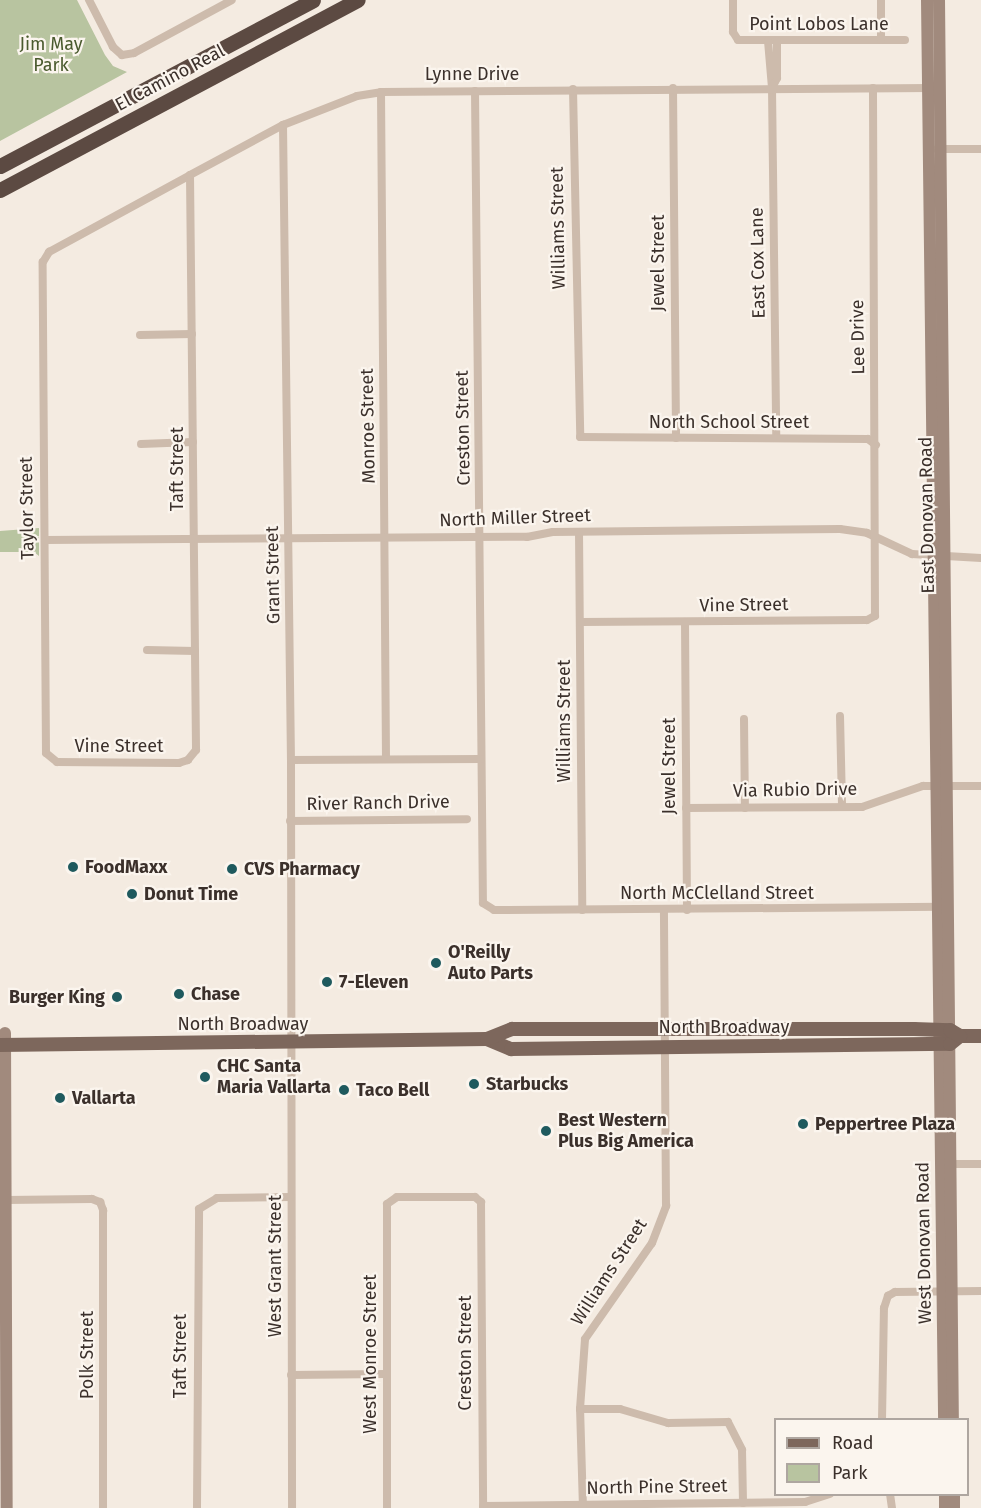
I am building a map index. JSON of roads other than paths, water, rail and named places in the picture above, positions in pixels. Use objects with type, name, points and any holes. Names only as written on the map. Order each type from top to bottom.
[{"type":"highway","name":"El Camino Real","points":[[0,166],[313,0]]},
{"type":"highway","name":"El Camino Real","points":[[0,190],[358,0]]},
{"type":"main road","name":"East Donovan Road","points":[[927,0],[935,88]]},
{"type":"main road","name":"East Donovan Road","points":[[939,0],[935,88],[943,907],[948,1037]]},
{"type":"main road","name":"North Broadway","points":[[3,1041],[290,1042],[487,1039],[512,1029],[665,1030],[948,1037]]},
{"type":"main road","name":"North Broadway","points":[[487,1039],[511,1049],[981,1036]]},
{"type":"main road","name":"West Donovan Road","points":[[944,1418],[948,1037]]},
{"type":"main road","points":[[3,1041],[6,1200],[3,1372],[4,1465],[8,1508]]},
{"type":"main road","name":"West Donovan Road","points":[[947,1291],[953,1418]]},
{"type":"street","points":[[89,0],[116,51],[128,55],[232,0]]},
{"type":"street","name":"Point Lobos Lane","points":[[733,0],[735,37],[772,41],[905,40]]},
{"type":"street","points":[[881,0],[881,40]]},
{"type":"street","name":"East Cox Lane","points":[[772,41],[776,438]]},
{"type":"street","name":"Lynne Drive","points":[[45,256],[283,125],[327,105],[381,92],[673,88],[935,88]]},
{"type":"street","name":"Jewel Street","points":[[673,88],[676,438]]},
{"type":"street","name":"Lee Drive","points":[[873,88],[878,585]]},
{"type":"street","name":"Williams Street","points":[[573,89],[580,438]]},
{"type":"street","name":"Creston Street","points":[[475,91],[482,899],[487,908]]},
{"type":"street","name":"Monroe Street","points":[[381,92],[386,759]]},
{"type":"street","name":"Grant Street","points":[[283,125],[291,760],[290,1024]]},
{"type":"street","points":[[936,149],[981,149]]},
{"type":"street","name":"Taft Street","points":[[188,760],[196,750],[190,175]]},
{"type":"street","name":"Taylor Street","points":[[45,256],[46,753],[49,759]]},
{"type":"street","points":[[140,335],[192,334]]},
{"type":"street","name":"North School Street","points":[[580,438],[868,439],[876,446]]},
{"type":"street","points":[[141,444],[193,442]]},
{"type":"street","name":"North Miller Street","points":[[45,540],[480,537],[579,532],[840,529],[878,538],[912,554],[940,558],[981,558]]},
{"type":"street","name":"Williams Street","points":[[579,532],[582,909]]},
{"type":"street","name":"Vine Street","points":[[581,622],[867,620],[875,616],[878,585]]},
{"type":"street","name":"Jewel Street","points":[[685,622],[687,910]]},
{"type":"street","points":[[147,650],[195,651]]},
{"type":"street","points":[[840,716],[842,807]]},
{"type":"street","points":[[744,719],[745,808]]},
{"type":"street","name":"Vine Street","points":[[49,759],[57,762],[188,760]]},
{"type":"street","points":[[291,760],[482,759]]},
{"type":"street","name":"Via Rubio Drive","points":[[686,808],[862,807],[923,786],[942,787]]},
{"type":"street","points":[[942,787],[981,786]]},
{"type":"street","name":"River Ranch Drive","points":[[290,820],[467,819]]},
{"type":"street","name":"North McClelland Street","points":[[487,908],[687,910],[943,907]]},
{"type":"street","name":"Williams Street","points":[[582,1506],[580,1409],[585,1339],[652,1243],[665,1212],[664,910]]},
{"type":"street","name":"West Grant Street","points":[[290,1024],[292,1508]]},
{"type":"street","points":[[946,1164],[981,1164]]},
{"type":"street","name":"Taft Street","points":[[197,1508],[197,1217],[201,1206],[217,1198],[291,1197]]},
{"type":"street","name":"West Monroe Street","points":[[387,1508],[386,1374],[389,1200],[397,1197],[479,1198]]},
{"type":"street","name":"Creston Street","points":[[479,1198],[483,1507]]},
{"type":"street","name":"Polk Street","points":[[6,1200],[92,1199],[100,1202],[104,1210],[104,1508]]},
{"type":"street","points":[[882,1418],[886,1300],[896,1293],[981,1291]]},
{"type":"street","points":[[291,1375],[386,1374]]},
{"type":"street","points":[[580,1409],[620,1409],[668,1423],[728,1422],[742,1450],[743,1503]]},
{"type":"street","name":"North Pine Street","points":[[483,1507],[805,1502],[824,1496]]},
{"type":"place","name":"FoodMaxx","points":[[73,867]]},
{"type":"place","name":"CVS Pharmacy","points":[[232,869]]},
{"type":"place","name":"Donut Time","points":[[132,894]]},
{"type":"place","name":"O'Reilly Auto Parts","points":[[436,963]]},
{"type":"place","name":"7-Eleven","points":[[327,982]]},
{"type":"place","name":"Chase","points":[[179,994]]},
{"type":"place","name":"Burger King","points":[[117,997]]},
{"type":"place","name":"CHC Santa Maria Vallarta","points":[[205,1077]]},
{"type":"place","name":"Starbucks","points":[[474,1084]]},
{"type":"place","name":"Taco Bell","points":[[344,1090]]},
{"type":"place","name":"Vallarta","points":[[60,1098]]},
{"type":"place","name":"Peppertree Plaza","points":[[803,1124]]},
{"type":"place","name":"Best Western Plus Big America","points":[[546,1131]]},
{"type":"park label","name":"Jim May Park","points":[[51,55]]}]
